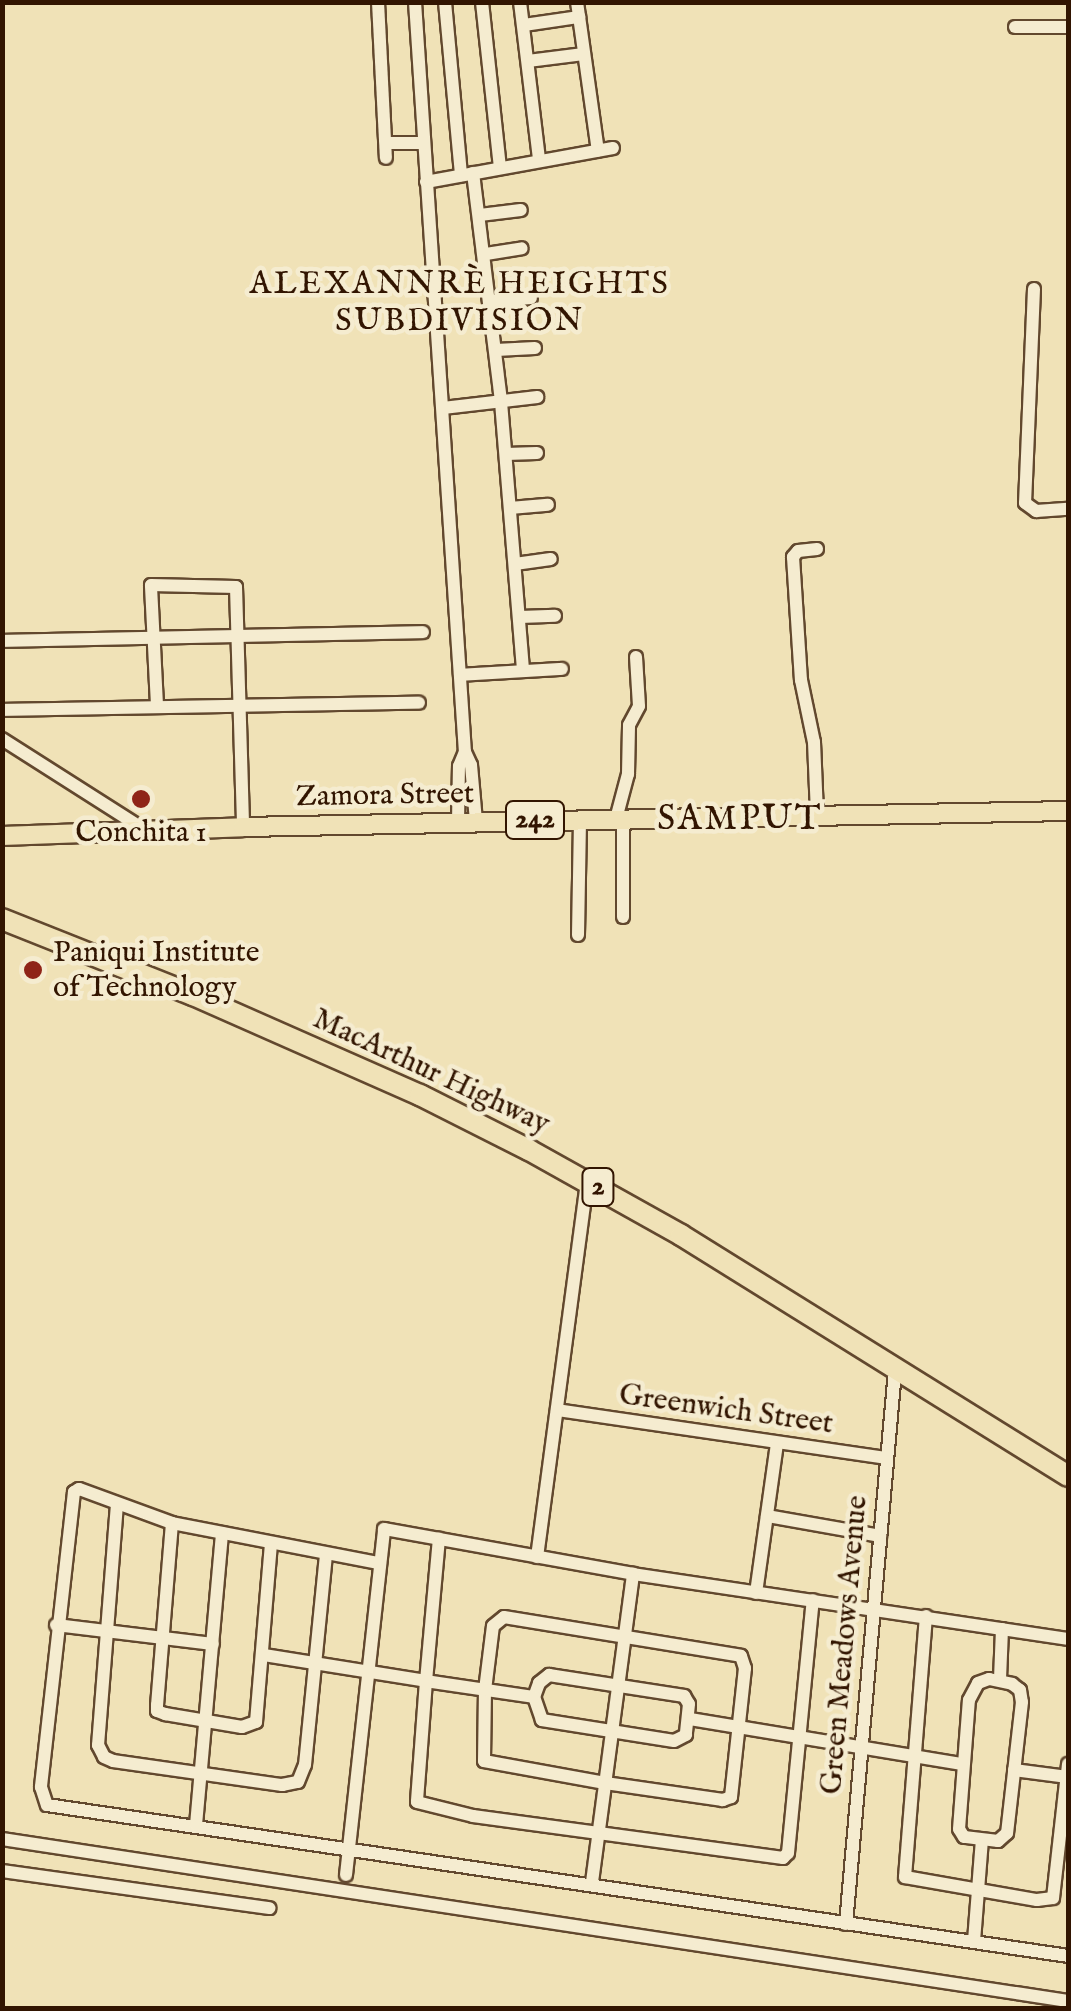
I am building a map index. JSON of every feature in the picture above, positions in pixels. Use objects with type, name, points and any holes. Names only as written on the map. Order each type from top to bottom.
[{"type":"highway","name":"MacArthur Highway","points":[[4,919],[162,982],[420,1095],[587,1181],[1068,1476]]},
{"type":"main road","name":"Zamora Street","points":[[2,836],[244,827],[1068,811]]},
{"type":"street","points":[[378,2],[386,151],[423,143]]},
{"type":"street","points":[[415,2],[465,752],[472,766],[474,800],[467,822]]},
{"type":"street","points":[[445,2],[467,174],[480,215],[486,254],[523,671]]},
{"type":"street","points":[[482,2],[500,167]]},
{"type":"street","points":[[520,2],[539,160]]},
{"type":"street","points":[[426,182],[605,150],[578,10],[524,26]]},
{"type":"street","points":[[1015,28],[1068,27]]},
{"type":"street","points":[[528,62],[584,54]]},
{"type":"street","points":[[480,215],[521,210]]},
{"type":"street","points":[[486,254],[522,248]]},
{"type":"street","points":[[1034,290],[1025,503],[1036,511],[1068,509]]},
{"type":"street","points":[[491,301],[530,298]]},
{"type":"street","points":[[496,350],[535,348]]},
{"type":"street","points":[[443,408],[536,397]]},
{"type":"street","points":[[506,454],[537,453]]},
{"type":"street","points":[[510,508],[548,505]]},
{"type":"street","points":[[817,549],[798,551],[793,557],[800,680],[814,742],[818,816]]},
{"type":"street","points":[[515,564],[551,559]]},
{"type":"street","points":[[157,705],[148,592],[154,584],[236,587],[244,827]]},
{"type":"street","points":[[520,617],[555,616]]},
{"type":"street","points":[[2,641],[423,632]]},
{"type":"street","points":[[623,917],[620,819],[628,774],[629,725],[639,706],[636,657]]},
{"type":"street","points":[[460,675],[562,669]]},
{"type":"street","points":[[2,710],[419,703]]},
{"type":"street","points":[[2,740],[144,830]]},
{"type":"street","points":[[465,752],[460,766],[459,801],[467,822]]},
{"type":"street","points":[[459,801],[474,800]]},
{"type":"street","points":[[578,935],[580,820]]},
{"type":"street","points":[[538,1557],[587,1181]]},
{"type":"street","name":"Green Meadows Avenue","points":[[846,1924],[895,1370]]},
{"type":"street","name":"Greenwich Street","points":[[557,1410],[887,1458]]},
{"type":"street","points":[[756,1593],[777,1444]]},
{"type":"street","points":[[378,1563],[172,1523],[79,1489],[70,1498],[56,1625],[42,1787],[47,1804],[592,1882],[1068,1956]]},
{"type":"street","points":[[117,1504],[100,1753],[112,1761],[282,1785],[298,1782],[305,1765],[326,1554]]},
{"type":"street","points":[[767,1516],[880,1536]]},
{"type":"street","points":[[172,1523],[157,1711],[242,1728],[256,1722],[271,1544]]},
{"type":"street","points":[[346,1875],[384,1529],[633,1574],[1068,1639]]},
{"type":"street","points":[[196,1825],[222,1532]]},
{"type":"street","points":[[439,1539],[417,1802],[426,1808],[783,1858],[788,1854],[813,1600]]},
{"type":"street","points":[[592,1882],[633,1574]]},
{"type":"street","points":[[926,1616],[905,1878],[1038,1900],[1053,1898],[1068,1764]]},
{"type":"street","points":[[500,1618],[626,1634],[741,1656],[745,1668],[740,1727],[728,1800],[606,1784],[484,1761],[484,1690],[493,1626],[500,1618]]},
{"type":"street","points":[[56,1625],[213,1644]]},
{"type":"street","points":[[1000,1679],[1002,1629]]},
{"type":"street","points":[[264,1655],[534,1697]]},
{"type":"street","points":[[548,1675],[620,1686],[684,1696],[690,1704],[686,1735],[680,1741],[542,1720],[534,1697],[539,1683],[548,1675]]},
{"type":"street","points":[[1000,1679],[1020,1690],[1022,1702],[1006,1838],[982,1840],[960,1834],[962,1764],[971,1692],[978,1683],[1000,1679]]},
{"type":"street","points":[[690,1719],[860,1744],[962,1764]]},
{"type":"street","points":[[1014,1770],[1068,1777]]},
{"type":"street","points":[[2,1840],[1068,2001]]},
{"type":"street","points":[[974,1941],[982,1840]]},
{"type":"street","points":[[2,1871],[269,1908]]},
{"type":"place","name":"Conchita 1","points":[[141,799]]},
{"type":"place","name":"Paniqui Institute of Technology","points":[[33,970]]},
{"type":"district","name":"ALEXANNRÈ HEIGHTS SUBDIVISION","points":[[460,304]]},
{"type":"district","name":"SAMPUT","points":[[740,820]]}]
